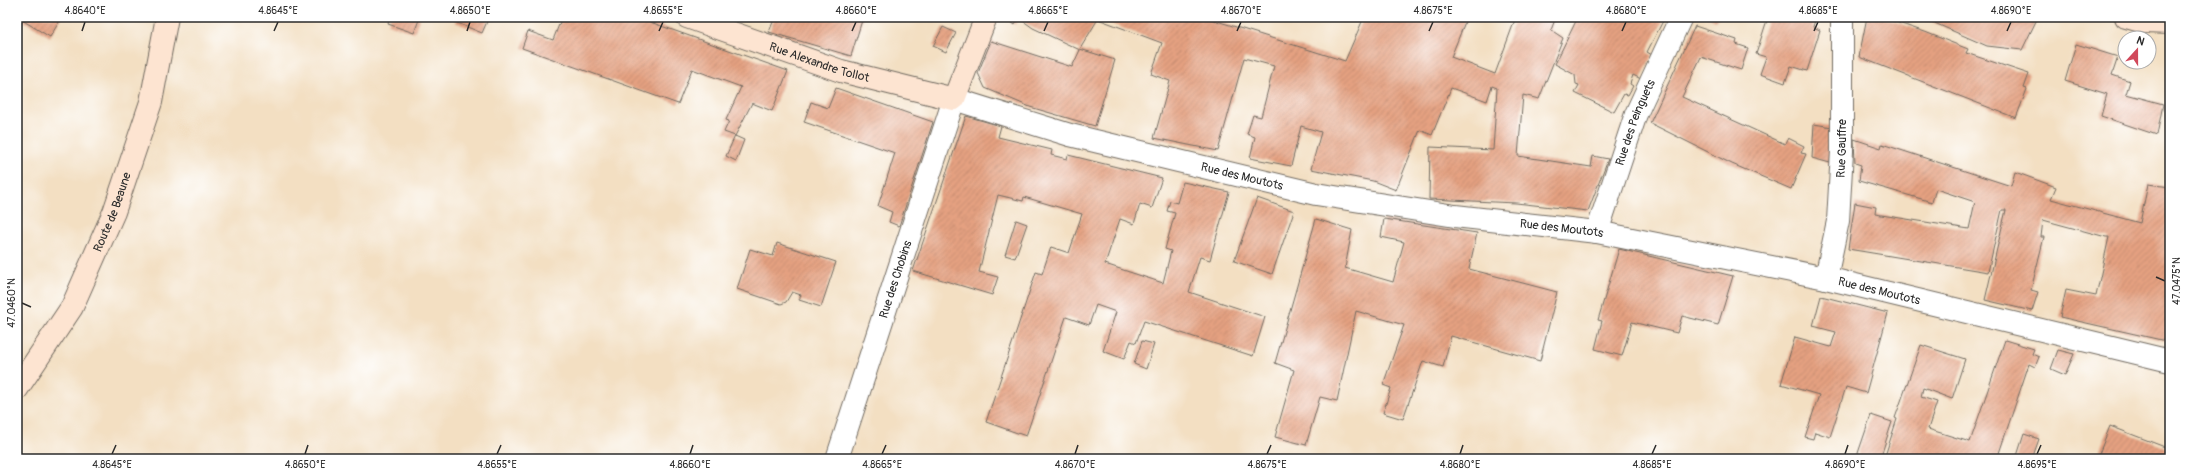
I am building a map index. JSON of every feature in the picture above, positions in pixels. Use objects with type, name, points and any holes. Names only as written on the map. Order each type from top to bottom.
[{"type":"street","name":"Route de Beaune","points":[[17,389],[72,307],[114,212],[151,102],[167,17]]},
{"type":"street","name":"Rue Alexandre Tollot","points":[[687,17],[841,71],[954,99]]},
{"type":"street","points":[[954,99],[986,17]]},
{"type":"street","name":"Rue des Peinguets","points":[[1597,232],[1636,114],[1681,17]]},
{"type":"street","name":"Rue Gauffre","points":[[1826,278],[1838,221],[1842,151],[1842,17]]},
{"type":"street","points":[[2126,17],[2144,22],[2170,23]]},
{"type":"street","name":"Rue des Moutots","points":[[954,99],[1070,135],[1316,194],[1455,216],[1597,232],[1826,278],[2170,361]]},
{"type":"street","name":"Rue des Chobins","points":[[837,459],[954,99]]},
{"type":"building","points":[[17,17],[62,17],[50,37]]},
{"type":"building","points":[[390,17],[420,17],[414,33],[388,24]]},
{"type":"building","points":[[457,17],[489,17],[482,33],[455,22]]},
{"type":"building","points":[[562,17],[636,17],[788,71],[772,111],[752,103],[735,136],[724,132],[729,121],[726,120],[741,87],[692,69],[678,104],[522,48],[528,31],[553,40]]},
{"type":"building","points":[[775,17],[863,17],[851,56],[769,32]]},
{"type":"building","points":[[1004,17],[1204,17],[1345,61],[1364,17],[1467,17],[1451,57],[1495,74],[1516,17],[1556,17],[1551,30],[1563,38],[1539,99],[1523,95],[1518,156],[1591,167],[1593,156],[1608,159],[1588,211],[1516,203],[1429,199],[1430,147],[1493,150],[1497,88],[1492,86],[1487,101],[1451,88],[1432,135],[1420,130],[1396,190],[1373,181],[1311,169],[1321,132],[1301,126],[1291,166],[1250,158],[1255,137],[1247,134],[1253,115],[1261,117],[1274,66],[1244,58],[1218,151],[1154,138],[1170,81],[1151,74],[1162,43],[1098,19],[1080,49],[1115,60],[1095,126],[1030,107],[985,88],[978,73],[991,41],[1072,67],[1080,50],[1033,28],[1019,18],[1015,25]]},
{"type":"building","points":[[1574,17],[1665,17],[1647,52],[1652,55],[1641,79],[1633,75],[1630,84],[1633,86],[1628,95],[1624,94],[1614,112],[1575,93],[1579,85],[1576,84],[1575,75],[1555,64],[1577,19]]},
{"type":"building","points":[[1707,17],[1719,17],[1716,21]]},
{"type":"building","points":[[1768,17],[1816,17],[1813,27],[1820,30],[1807,71],[1791,66],[1785,83],[1760,74],[1766,57],[1756,54]]},
{"type":"building","points":[[1867,17],[1881,17],[1925,32],[1968,49],[1966,53],[2029,74],[2024,88],[2027,89],[2016,118],[1859,57]]},
{"type":"building","points":[[1921,17],[2038,17],[2022,50],[1987,46]]},
{"type":"building","points":[[1695,26],[1737,40],[1736,44],[1748,48],[1741,70],[1701,57],[1682,97],[1785,144],[1788,138],[1804,146],[1801,153],[1806,154],[1791,189],[1732,164],[1650,123]]},
{"type":"building","points":[[943,27],[956,33],[946,52],[933,46]]},
{"type":"building","points":[[2076,44],[2117,57],[2112,75],[2130,81],[2126,94],[2163,104],[2157,135],[2101,116],[2107,94],[2065,81]]},
{"type":"building","points":[[836,88],[933,122],[899,226],[889,222],[892,212],[878,206],[895,153],[804,122],[811,102],[828,108]]},
{"type":"building","points":[[966,116],[1001,126],[998,137],[1052,150],[1051,155],[1067,159],[1068,155],[1162,178],[1152,208],[1140,204],[1134,224],[1120,219],[1105,264],[1163,283],[1171,251],[1165,249],[1175,213],[1167,211],[1170,201],[1177,203],[1183,182],[1229,192],[1210,260],[1200,257],[1189,292],[1265,317],[1253,356],[1144,321],[1136,343],[1131,341],[1124,359],[1103,351],[1116,312],[1096,305],[1089,325],[1066,317],[1026,436],[986,422],[1036,272],[1042,274],[1051,247],[1069,253],[1082,214],[1024,197],[1023,201],[998,195],[979,272],[998,277],[992,295],[913,271]]},
{"type":"building","points":[[1814,124],[1832,127],[1830,163],[1812,158]]},
{"type":"building","points":[[735,136],[744,140],[736,161],[726,156]]},
{"type":"building","points":[[1854,139],[1881,148],[1882,144],[2011,186],[2015,172],[2056,187],[2051,199],[2140,223],[2148,184],[2170,187],[2170,342],[2060,317],[2066,290],[2096,296],[2109,237],[2043,220],[2041,237],[2044,237],[2031,290],[2038,292],[2032,311],[1985,300],[2006,210],[2002,210],[1988,272],[1848,249],[1855,203],[1876,207],[1875,214],[1969,229],[1975,202],[1936,189],[1932,202],[1859,181],[1861,165],[1855,163]]},
{"type":"building","points":[[1257,198],[1294,211],[1272,274],[1234,261]]},
{"type":"building","points":[[1316,219],[1352,230],[1345,268],[1393,282],[1404,242],[1381,237],[1384,219],[1477,233],[1469,269],[1557,292],[1540,361],[1451,336],[1443,367],[1423,361],[1403,419],[1383,413],[1391,388],[1383,385],[1404,325],[1356,311],[1337,401],[1320,397],[1306,445],[1275,437],[1294,370],[1275,363]]},
{"type":"building","points":[[1016,220],[1027,224],[1015,258],[1005,255]]},
{"type":"building","points":[[777,243],[836,262],[821,307],[799,300],[801,295],[792,292],[786,302],[781,304],[737,289],[750,249],[773,256]]},
{"type":"building","points":[[1619,249],[1733,276],[1718,325],[1682,316],[1677,333],[1632,322],[1622,356],[1595,349],[1602,321],[1598,320]]},
{"type":"building","points":[[1821,296],[1888,313],[1866,393],[1846,387],[1830,437],[1815,432],[1813,439],[1805,437],[1819,395],[1781,384],[1795,337],[1831,347],[1836,332],[1813,326]]},
{"type":"building","points":[[2005,340],[2034,349],[2032,354],[2039,357],[2035,367],[2029,364],[1997,459],[1884,459],[1897,419],[1895,418],[1921,345],[1965,359],[1952,399],[1923,388],[1921,397],[1937,402],[1928,429],[1970,442]]},
{"type":"building","points":[[1142,341],[1154,344],[1146,369],[1134,364]]},
{"type":"building","points":[[2058,350],[2074,354],[2065,375],[2051,369]]},
{"type":"building","points":[[1871,415],[1892,422],[1880,459],[1856,459]]},
{"type":"building","points":[[2110,426],[2170,449],[2170,459],[2097,459]]},
{"type":"building","points":[[2024,434],[2039,439],[2032,459],[2016,459]]}]
